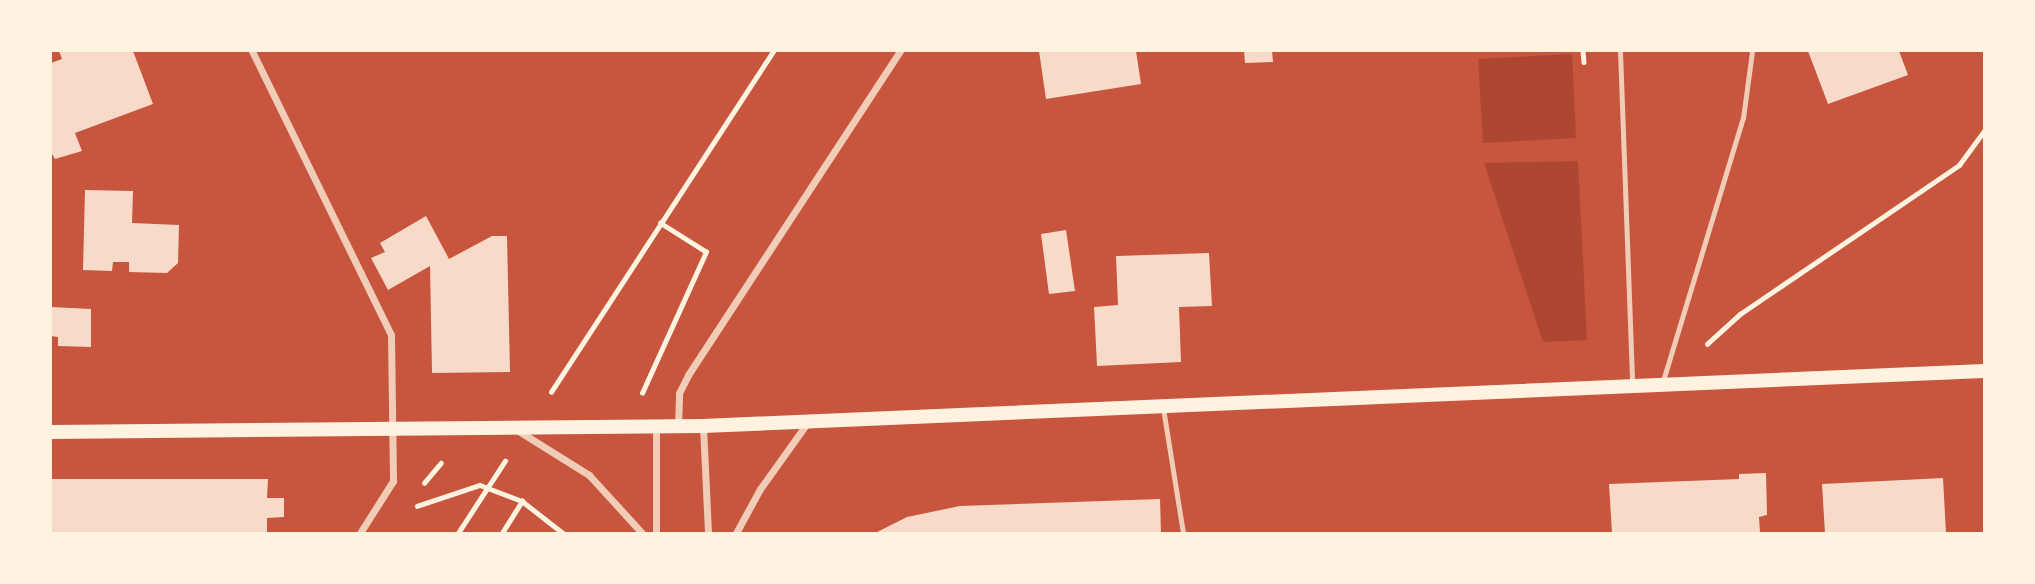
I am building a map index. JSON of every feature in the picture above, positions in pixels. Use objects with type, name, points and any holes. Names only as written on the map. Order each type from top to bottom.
[{"type":"main road","points":[[51,432],[392,432],[703,426],[1661,388],[1984,371]]},
{"type":"street","points":[[252,51],[391,335],[393,481],[360,533]]},
{"type":"street","points":[[678,426],[679,393],[688,375],[900,51]]},
{"type":"street","points":[[736,533],[760,489],[809,421]]},
{"type":"street","points":[[703,426],[708,533]]},
{"type":"street","points":[[656,427],[656,533]]},
{"type":"street","points":[[517,430],[589,475],[642,533]]},
{"type":"lane","points":[[1620,51],[1632,389]]},
{"type":"lane","points":[[1661,388],[1744,118],[1752,51]]},
{"type":"lane","points":[[1163,408],[1183,533]]},
{"type":"path","points":[[609,304],[773,51]]},
{"type":"path","points":[[1583,51],[1584,62]]},
{"type":"path","points":[[1701,349],[1740,314],[1959,165],[1984,131]]},
{"type":"path","points":[[641,396],[706,252],[660,223]]},
{"type":"path","points":[[417,506],[480,485],[522,501],[563,533]]},
{"type":"path","points":[[502,533],[522,501]]},
{"type":"shaded area","points":[[1572,54],[1576,138],[1483,143],[1478,59]]},
{"type":"shaded area","points":[[1578,161],[1587,340],[1543,342],[1484,163]]},
{"type":"building","points":[[59,51],[133,51],[153,104],[75,133],[82,151],[55,159],[51,152],[51,63],[62,59]]},
{"type":"building","points":[[1039,51],[1136,51],[1141,84],[1046,99]]},
{"type":"building","points":[[1244,51],[1272,51],[1273,62],[1245,63]]},
{"type":"building","points":[[1808,51],[1899,51],[1908,75],[1828,104]]},
{"type":"building","points":[[85,190],[133,191],[132,223],[179,225],[178,263],[167,273],[129,272],[129,262],[113,262],[112,271],[83,270]]},
{"type":"building","points":[[426,216],[449,259],[492,236],[507,236],[510,372],[432,373],[430,266],[388,290],[371,258],[385,252],[380,243]]},
{"type":"building","points":[[1066,230],[1075,291],[1049,294],[1041,234]]},
{"type":"building","points":[[1209,253],[1212,306],[1179,307],[1181,362],[1097,366],[1094,307],[1118,305],[1116,256]]},
{"type":"building","points":[[51,307],[91,309],[91,347],[58,346],[58,337],[51,336]]},
{"type":"building","points":[[1766,473],[1767,515],[1759,517],[1760,533],[1612,533],[1609,484],[1739,479],[1739,474]]},
{"type":"building","points":[[1943,478],[1946,533],[1825,533],[1822,484]]},
{"type":"building","points":[[51,479],[268,479],[267,498],[284,498],[284,517],[267,518],[267,533],[51,533]]},
{"type":"building","points":[[1160,499],[1161,533],[875,533],[907,517],[960,506]]}]
